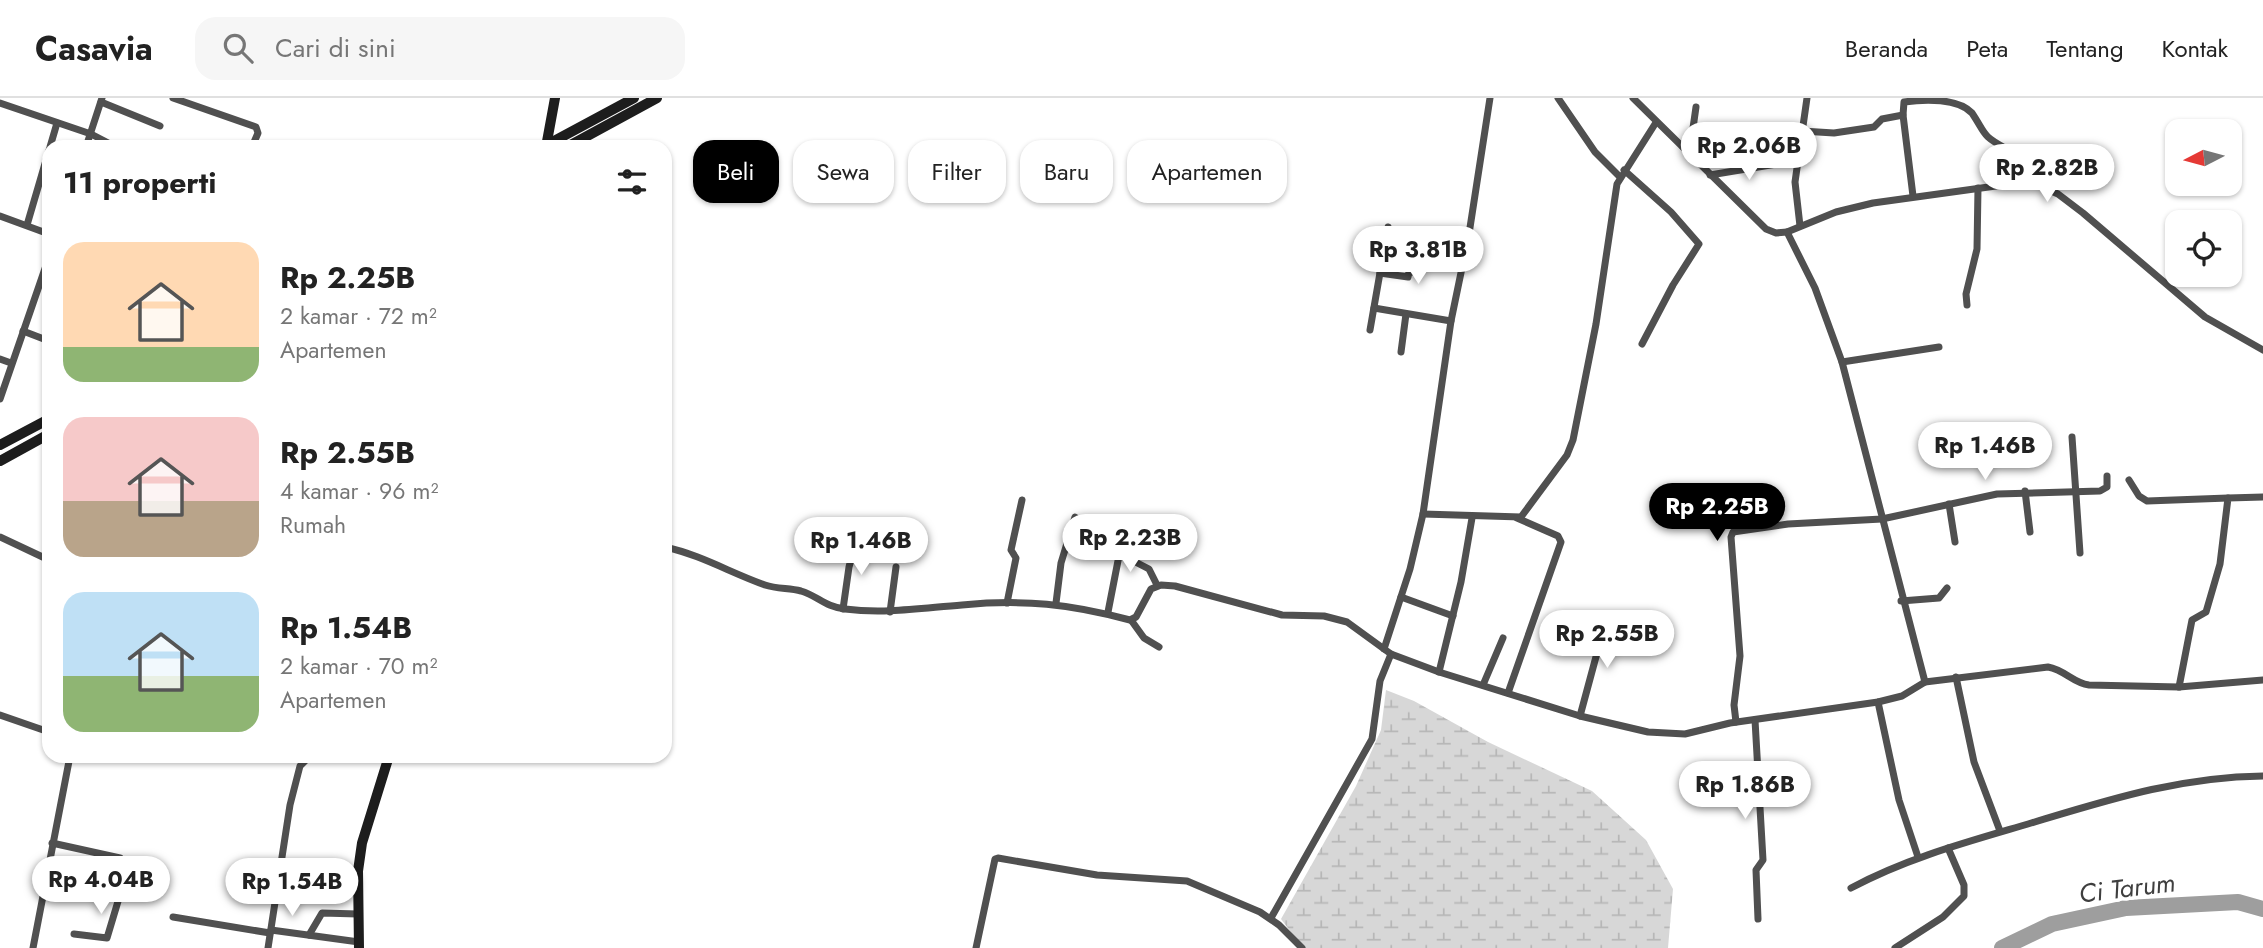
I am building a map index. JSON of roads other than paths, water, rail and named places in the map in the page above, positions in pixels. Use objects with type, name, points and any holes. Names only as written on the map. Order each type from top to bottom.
[{"type":"street","points":[[173,98],[190,101],[256,127],[258,133],[255,140]]},
{"type":"street","points":[[546,140],[555,98]]},
{"type":"street","points":[[556,140],[634,98]]},
{"type":"street","points":[[580,140],[657,98]]},
{"type":"street","points":[[1271,918],[1372,739],[1377,695],[1423,514],[1451,321],[1469,234],[1490,98]]},
{"type":"street","points":[[1558,98],[1595,152],[1688,228],[1699,244],[1642,344]]},
{"type":"street","points":[[1633,98],[1655,124],[1683,147],[1766,229],[1776,233],[1787,232],[1852,207],[1913,196],[2003,185],[2038,185],[2058,194],[2205,317],[2263,350]]},
{"type":"street","points":[[1800,226],[1795,182],[1807,98]]},
{"type":"street","points":[[1913,196],[1903,116],[1905,102],[1944,99],[1964,105],[1972,112],[1986,138],[2005,148],[2003,185]]},
{"type":"street","points":[[89,140],[101,100],[160,126]]},
{"type":"street","points":[[0,113],[1,103],[103,140]]},
{"type":"street","points":[[1683,147],[1692,135],[1696,107]]},
{"type":"street","points":[[1802,131],[1835,133],[1874,127],[1882,119],[1903,116]]},
{"type":"street","points":[[52,140],[57,123]]},
{"type":"street","points":[[1517,518],[1527,512],[1567,455],[1573,440],[1586,384],[1622,174],[1655,124]]},
{"type":"street","points":[[1710,175],[1782,163]]},
{"type":"street","points":[[27,225],[42,172]]},
{"type":"street","points":[[1967,305],[1966,294],[1977,249],[1978,188]]},
{"type":"street","points":[[0,216],[42,231]]},
{"type":"street","points":[[1370,330],[1388,227]]},
{"type":"street","points":[[1787,232],[1815,288],[1842,362],[1860,423],[1901,601],[1925,682]]},
{"type":"street","points":[[1380,273],[1408,276],[1409,272],[1415,272],[1417,248]]},
{"type":"street","points":[[0,399],[42,279]]},
{"type":"street","points":[[1374,308],[1451,321]]},
{"type":"street","points":[[1401,352],[1406,314]]},
{"type":"street","points":[[23,331],[42,338]]},
{"type":"street","points":[[1842,362],[1939,347]]},
{"type":"street","points":[[0,359],[11,363]]},
{"type":"street","points":[[0,445],[42,423]]},
{"type":"street","points":[[0,461],[42,437]]},
{"type":"street","points":[[2072,437],[2080,553]]},
{"type":"street","points":[[1736,722],[1734,705],[1740,656],[1731,535],[1788,524],[1882,519],[2025,491],[2074,493],[2105,489],[2107,476]]},
{"type":"street","points":[[2129,480],[2139,496],[2147,501],[2263,497]]},
{"type":"street","points":[[2025,491],[2030,531]]},
{"type":"street","points":[[2179,687],[2192,620],[2206,610],[2219,571],[2228,498]]},
{"type":"street","points":[[1007,603],[1016,558],[1011,550],[1022,500]]},
{"type":"street","points":[[1949,504],[1955,542]]},
{"type":"street","points":[[1423,514],[1517,518],[1558,536],[1561,542],[1508,692]]},
{"type":"street","points":[[1056,603],[1061,563],[1075,517]]},
{"type":"street","points":[[1439,672],[1472,518]]},
{"type":"street","points":[[1108,612],[1124,530]]},
{"type":"street","points":[[0,537],[42,557]]},
{"type":"street","points":[[843,609],[856,541]]},
{"type":"street","points":[[672,549],[712,561],[765,585],[800,591],[822,604],[843,609],[890,612],[1007,603],[1056,603],[1108,612],[1131,620],[1144,638],[1160,647]]},
{"type":"street","points":[[1120,554],[1149,569],[1157,585]]},
{"type":"street","points":[[890,612],[896,567]]},
{"type":"street","points":[[1131,620],[1148,591],[1157,585],[1183,587],[1282,615],[1324,616],[1355,626],[1388,651],[1439,672],[1580,716],[1668,735],[1755,719],[1878,702],[1902,696],[1925,682],[2048,667],[2060,669],[2084,685],[2179,687],[2263,680]]},
{"type":"street","points":[[1901,601],[1939,598],[1947,588]]},
{"type":"street","points":[[1401,597],[1453,616]]},
{"type":"street","points":[[1580,716],[1607,616]]},
{"type":"street","points":[[1483,685],[1503,638]]},
{"type":"street","points":[[1956,677],[1974,762],[2000,831]]},
{"type":"street","points":[[1878,702],[1899,800],[1918,857]]},
{"type":"street","points":[[0,715],[42,730]]},
{"type":"street","points":[[1755,719],[1763,860],[1756,870],[1758,919]]},
{"type":"street","points":[[33,948],[69,763]]},
{"type":"street","points":[[268,948],[290,805],[301,763]]},
{"type":"street","points":[[173,917],[309,935],[359,945],[362,843],[367,818],[387,763]]},
{"type":"street","points":[[1851,888],[1918,857],[2159,785],[2213,777],[2263,776]]},
{"type":"street","points":[[52,843],[120,858]]},
{"type":"street","points":[[1895,948],[1943,918],[1964,896],[1964,885],[1948,848]]},
{"type":"street","points":[[976,948],[996,858],[1097,875],[1175,879],[1198,885],[1271,918],[1302,948]]},
{"type":"street","points":[[46,877],[122,888],[143,894]]},
{"type":"street","points":[[74,934],[107,938],[122,888]]},
{"type":"street","points":[[309,935],[321,913],[358,914]]},
{"type":"waterway","name":"Ci Tarum","points":[[2002,948],[2052,924],[2126,908],[2238,902],[2263,909]]}]
